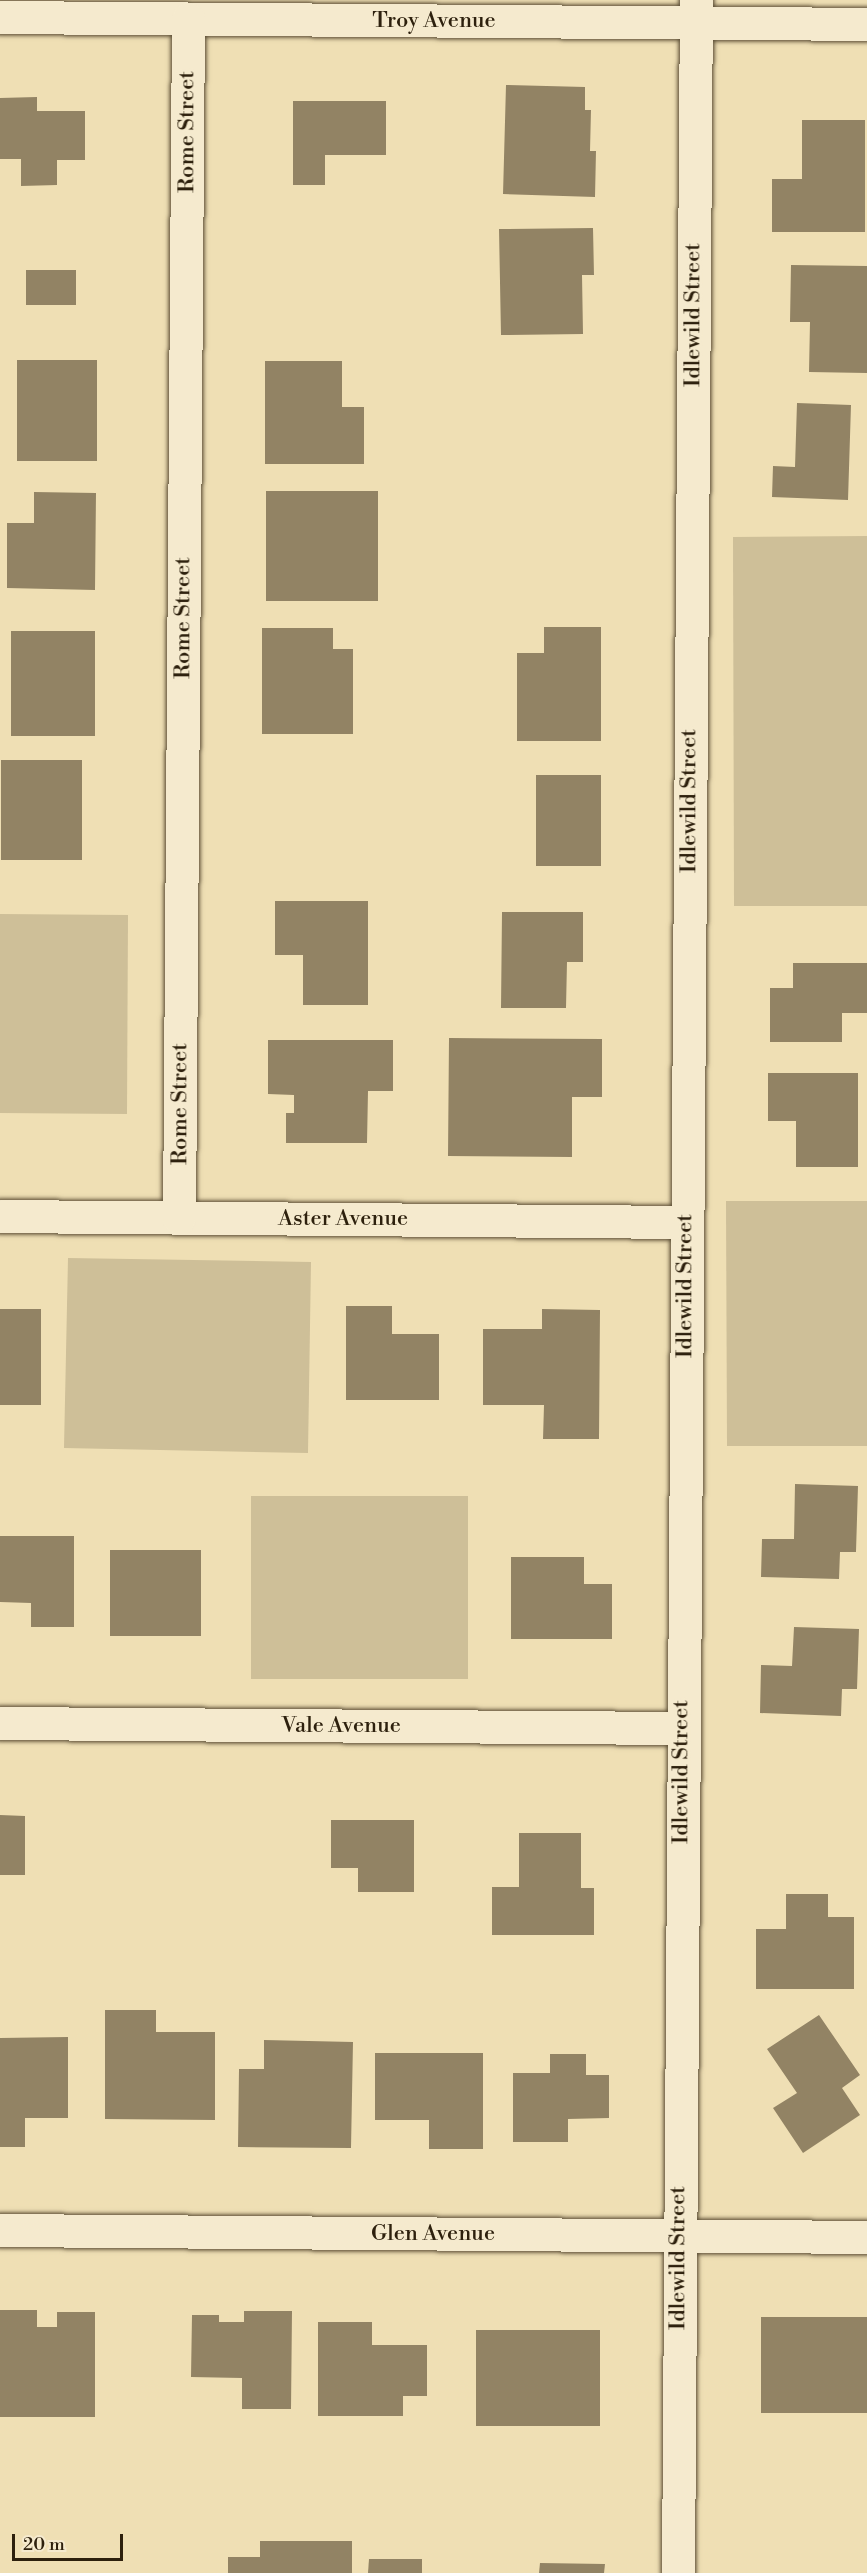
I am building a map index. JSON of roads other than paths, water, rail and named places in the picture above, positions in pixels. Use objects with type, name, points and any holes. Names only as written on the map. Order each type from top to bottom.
[{"type":"street","name":"Troy Avenue","points":[[0,17],[188,19],[695,11],[867,24]]},
{"type":"street","name":"Idlewild Street","points":[[678,2573],[678,2236],[695,11]]},
{"type":"street","name":"Rome Street","points":[[179,1218],[188,19]]},
{"type":"street","name":"Aster Avenue","points":[[0,1216],[686,1222]]},
{"type":"street","name":"Vale Avenue","points":[[0,1723],[682,1728]]},
{"type":"street","name":"Glen Avenue","points":[[0,2230],[867,2237]]}]
